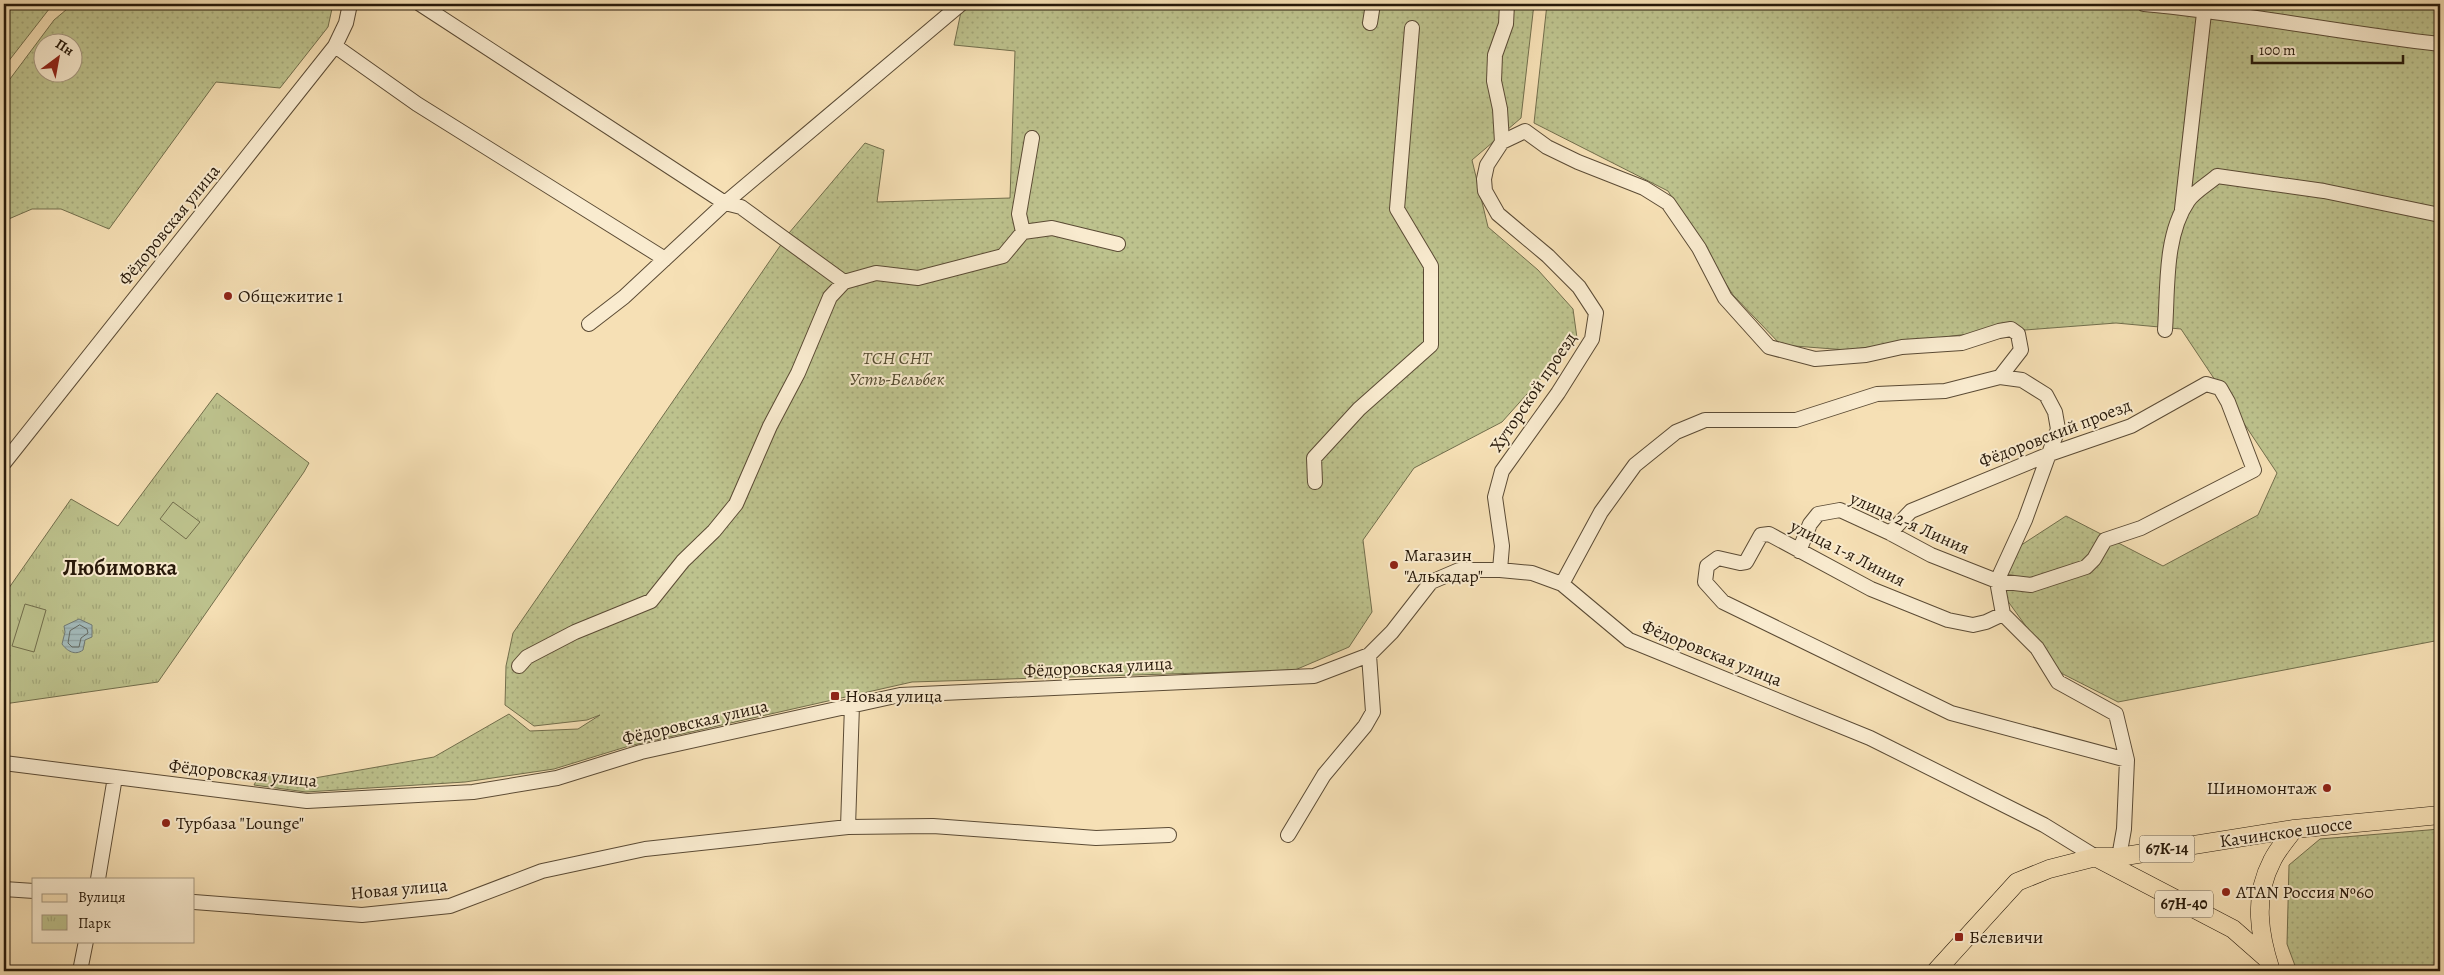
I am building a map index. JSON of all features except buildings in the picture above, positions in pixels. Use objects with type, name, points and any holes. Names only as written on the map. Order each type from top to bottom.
[{"type":"main road","name":"Качинское шоссе","points":[[1936,971],[2017,882],[2049,869],[2096,857],[2119,857],[2294,829],[2440,815]]},
{"type":"main road","name":"67H-40","points":[[2268,964],[2259,917],[2260,892],[2272,860],[2294,829]]},
{"type":"main road","name":"67H-40","points":[[2096,857],[2233,929],[2268,964]]},
{"type":"street","name":"Фёдоровская улица","points":[[4,463],[336,46],[346,23],[350,4]]},
{"type":"street","points":[[420,4],[724,203],[741,207],[844,282]]},
{"type":"street","points":[[589,324],[624,298],[724,203],[961,4]]},
{"type":"street","points":[[1370,23],[1373,4]]},
{"type":"street","points":[[1507,4],[1506,24],[1495,55],[1494,82],[1500,109],[1502,142],[1525,131],[1547,147],[1578,162],[1644,188],[1668,203],[1699,248],[1725,298],[1769,347],[1815,359],[1866,355],[1902,347],[1962,343],[2011,329],[2018,334],[2021,350],[2000,377]]},
{"type":"street","points":[[2144,4],[2205,6],[2390,38],[2440,44]]},
{"type":"street","points":[[2182,212],[2205,6]]},
{"type":"street","points":[[1315,482],[1314,458],[1359,409],[1431,345],[1431,266],[1397,209],[1412,28]]},
{"type":"street","points":[[336,46],[416,104],[665,259]]},
{"type":"street","points":[[1023,232],[1019,214],[1032,138]]},
{"type":"street","name":"Хуторской проезд","points":[[1500,570],[1502,546],[1495,497],[1502,471],[1558,393],[1592,339],[1596,313],[1579,287],[1548,256],[1498,214],[1485,191],[1484,178],[1487,166],[1502,142]]},
{"type":"street","points":[[2165,330],[2170,257],[2174,234],[2188,200],[2217,176],[2324,191],[2440,215]]},
{"type":"street","points":[[519,666],[527,657],[576,632],[651,601],[683,561],[714,531],[736,504],[770,426],[798,373],[830,297],[844,282],[876,273],[918,278],[1003,256],[1023,232],[1052,228],[1118,244]]},
{"type":"street","points":[[1562,584],[1601,512],[1635,465],[1676,432],[1705,420],[1796,420],[1876,394],[1945,391],[2000,377],[2022,380],[2046,395],[2055,412],[2058,429],[2025,520],[1997,581],[2003,614],[2037,648],[2058,682],[2116,714],[2127,760],[2124,829],[2119,857]]},
{"type":"street","name":"Фёдоровский проезд","points":[[1890,533],[1911,511],[2047,455],[2131,426],[2206,384],[2220,388],[2228,402],[2254,470],[2141,528],[2105,540],[2094,559],[2086,567],[2031,585],[1997,581]]},
{"type":"street","name":"улица 2-я Линия","points":[[1799,551],[1810,524],[1818,514],[1840,510],[1890,533],[1931,555],[1997,581]]},
{"type":"street","name":"улица 1-я Линия","points":[[2003,614],[1986,622],[1973,625],[1948,620],[1871,589],[1769,534],[1760,536],[1746,562],[1740,563],[1718,558],[1707,566],[1705,582],[1723,602],[1951,713],[2127,760]]},
{"type":"street","name":"Фёдоровская улица","points":[[4,763],[306,801],[473,792],[557,778],[641,752],[900,695],[1314,676],[1369,655],[1392,632],[1431,582],[1459,570],[1500,570],[1532,573],[1562,584],[1629,640],[1870,738],[2044,825],[2096,857]]},
{"type":"street","points":[[1288,835],[1324,775],[1365,726],[1374,712],[1369,655]]},
{"type":"street","points":[[848,827],[852,705]]},
{"type":"street","points":[[98,878],[115,777]]},
{"type":"street","name":"Новая улица","points":[[195,902],[362,915],[450,906],[542,871],[645,850],[848,827],[933,826],[1096,838],[1169,835]]},
{"type":"street","points":[[4,889],[32,891]]},
{"type":"street","points":[[80,971],[86,942]]},
{"type":"green space","points":[[4,4],[53,4],[4,67]]},
{"type":"green space","points":[[73,4],[333,4],[328,27],[280,88],[216,82],[109,229],[61,209],[32,209],[4,221],[4,87],[32,49],[32,82],[82,82],[82,32],[45,32],[54,20]]},
{"type":"green space","name":"ТСН СНТ Усть-Бельбек","points":[[968,4],[1534,4],[1521,118],[1472,160],[1488,227],[1538,270],[1573,309],[1577,338],[1502,422],[1414,468],[1363,540],[1372,612],[1349,647],[1295,670],[912,682],[629,746],[554,769],[465,782],[306,792],[254,785],[261,772],[309,779],[434,757],[509,714],[530,731],[578,729],[600,715],[587,720],[534,726],[505,705],[506,666],[513,633],[789,233],[865,143],[884,150],[877,202],[1010,198],[1015,51],[954,45],[962,7]]},
{"type":"green space","points":[[1547,4],[2440,4],[2440,640],[2118,702],[2059,672],[2002,593],[2009,553],[2066,516],[2163,566],[2258,515],[2277,473],[2181,329],[2116,323],[1960,335],[1847,350],[1781,345],[1733,295],[1668,191],[1534,123]]},
{"type":"green space","points":[[217,393],[309,463],[304,472],[158,682],[4,704],[4,595],[71,499],[118,526]]},
{"type":"green space","points":[[173,502],[200,522],[186,539],[160,519]]},
{"type":"green space","points":[[25,604],[46,610],[34,652],[12,646]]},
{"type":"green space","points":[[2440,829],[2440,971],[2297,971],[2287,944],[2289,865],[2320,839]]},
{"type":"water","points":[[79,619],[92,625],[92,637],[85,640],[83,650],[74,653],[66,649],[62,644],[65,632],[64,626]]},
{"type":"place","name":"Общежитие 1","points":[[228,296]]},
{"type":"place","name":"Магазин \"Алькадар\"","points":[[1394,565]]},
{"type":"place","name":"Новая улица","points":[[835,696]]},
{"type":"place","name":"Шиномонтаж","points":[[2327,788]]},
{"type":"place","name":"Турбаза \"Lounge\"","points":[[166,823]]},
{"type":"place","name":"ATAN Россия №60","points":[[2226,892]]},
{"type":"place","name":"Белевичи","points":[[1959,937]]},
{"type":"district","name":"Любимовка","points":[[120,568]]}]
